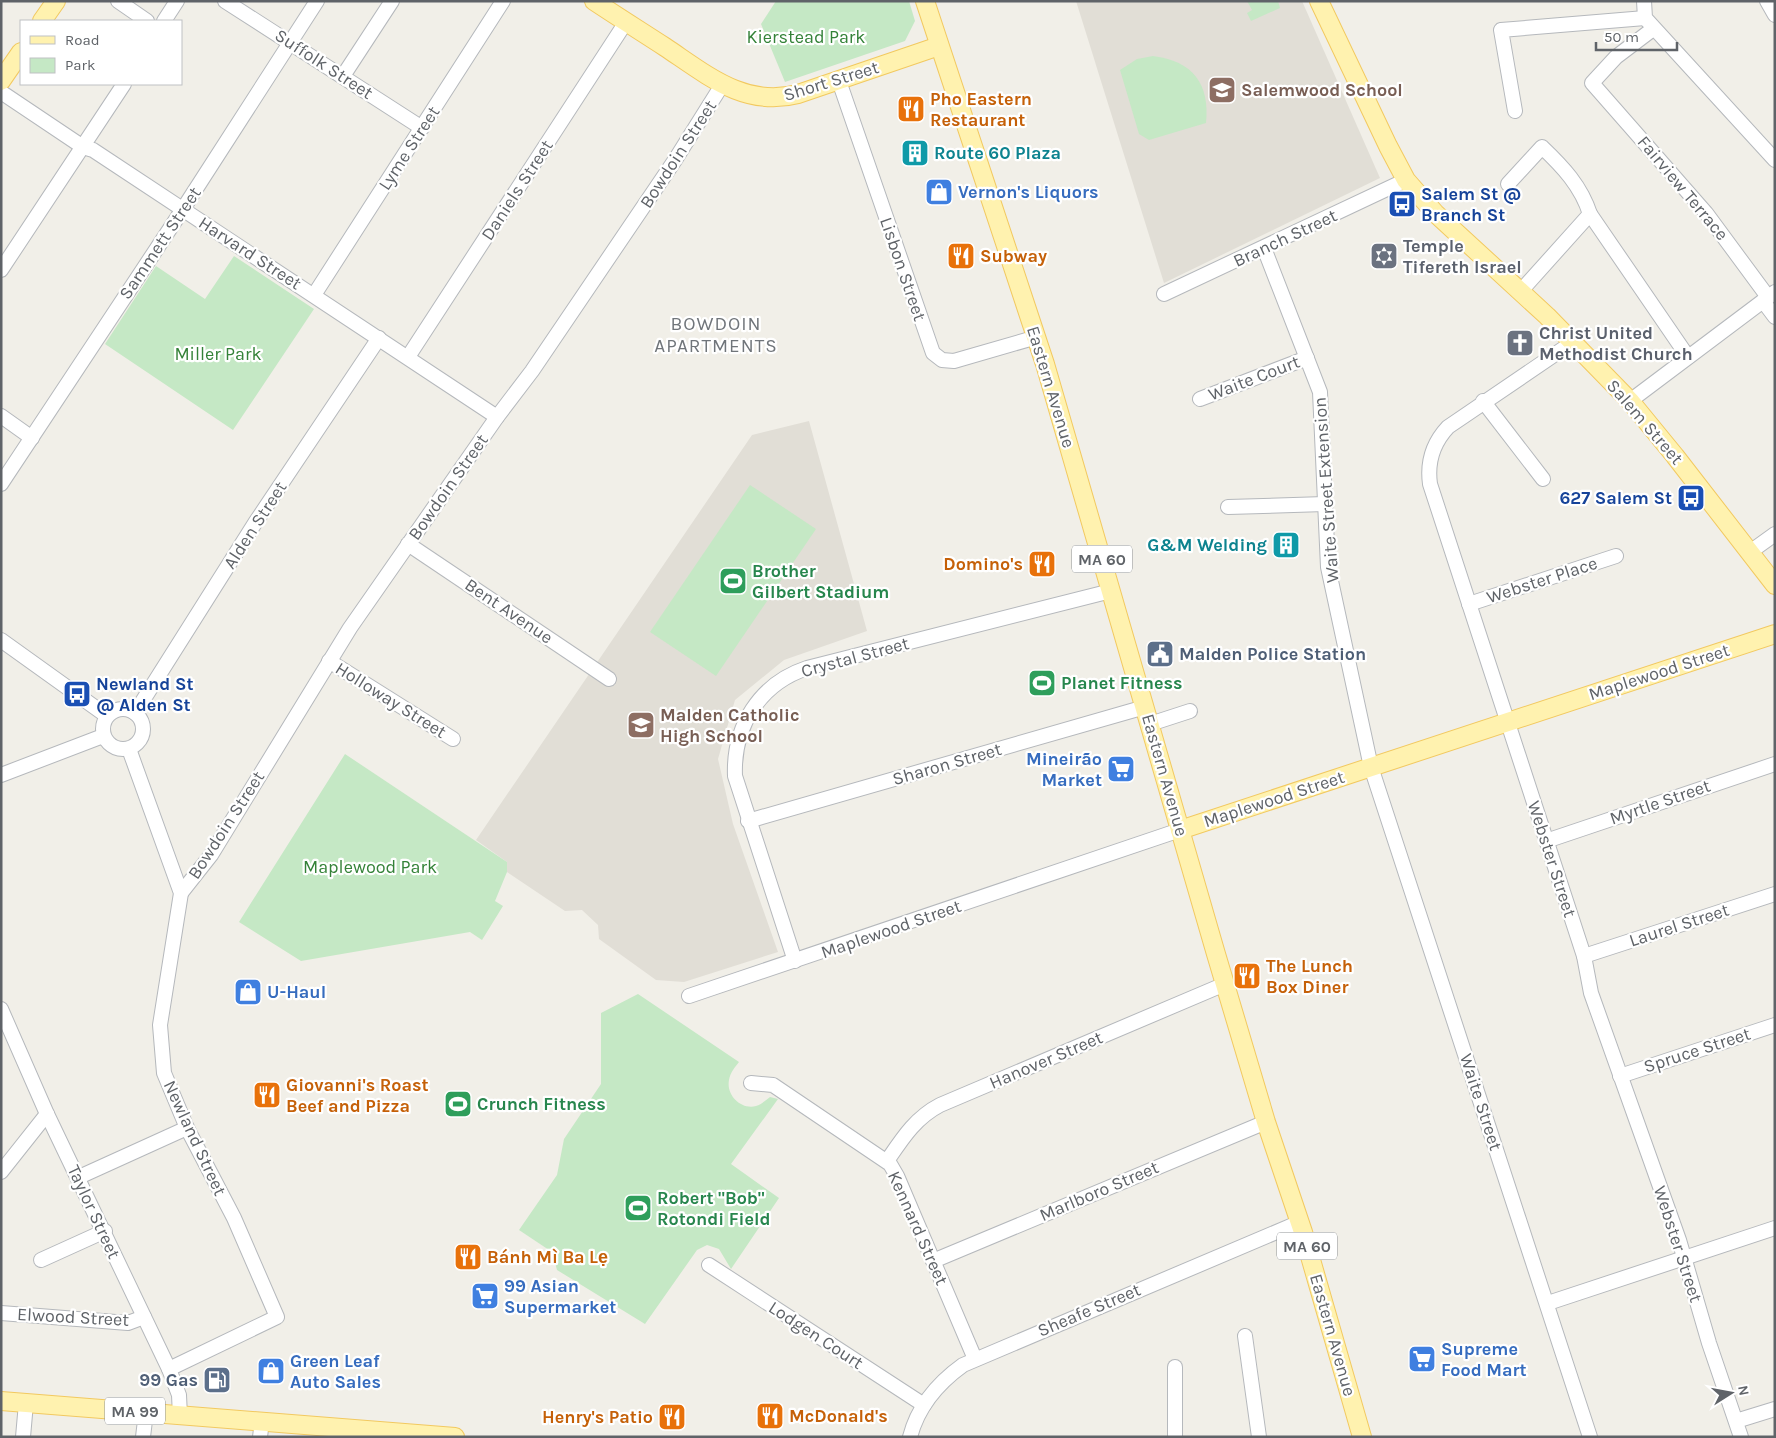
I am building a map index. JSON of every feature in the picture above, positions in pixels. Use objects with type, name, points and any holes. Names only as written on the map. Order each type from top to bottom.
[{"type":"main road","points":[[43,20],[56,1]]},
{"type":"main road","name":"Short Street","points":[[594,1],[722,85],[749,95],[774,98],[792,95],[939,46]]},
{"type":"main road","name":"Eastern Avenue","points":[[925,1],[1037,337],[1225,984],[1266,1122],[1300,1222],[1362,1437]]},
{"type":"main road","name":"Salem Street","points":[[1319,1],[1406,180],[1435,213],[1573,342],[1630,402],[1775,585]]},
{"type":"main road","points":[[1,81],[20,53]]},
{"type":"main road","name":"Maplewood Street","points":[[1180,830],[1775,634]]},
{"type":"main road","name":"MA 99","points":[[1,1401],[146,1412],[261,1429],[454,1437]]},
{"type":"street","points":[[118,1],[146,20]]},
{"type":"street","points":[[165,20],[177,1]]},
{"type":"street","name":"Suffolk Street","points":[[225,1],[422,128]]},
{"type":"street","name":"Sammett Street","points":[[1,484],[184,209],[317,1]]},
{"type":"street","points":[[343,76],[392,1]]},
{"type":"street","name":"Lyme Street","points":[[314,295],[504,1]]},
{"type":"street","points":[[1644,1],[1649,24],[1773,154]]},
{"type":"street","points":[[1767,1],[1775,15]]},
{"type":"street","name":"Daniels Street","points":[[408,357],[626,22]]},
{"type":"street","points":[[1515,111],[1501,30],[1649,24]]},
{"type":"street","name":"Fairview Terrace","points":[[1649,24],[1592,83],[1700,206],[1769,296],[1775,317]]},
{"type":"street","name":"Lisbon Street","points":[[838,81],[933,353],[942,360],[954,362],[1037,337]]},
{"type":"street","points":[[1,270],[123,85]]},
{"type":"street","name":"Bowdoin Street","points":[[181,893],[211,855],[329,661],[408,544],[497,417],[532,371],[631,225],[722,85]]},
{"type":"street","name":"Harvard Street","points":[[1,92],[83,147],[93,150],[184,209],[497,417]]},
{"type":"street","points":[[1508,184],[1542,147],[1576,184],[1586,199],[1590,214],[1688,357]]},
{"type":"street","name":"Branch Street","points":[[1164,294],[1406,180]]},
{"type":"street","points":[[1520,292],[1590,214]]},
{"type":"street","name":"Waite Street Extension","points":[[1264,248],[1321,396],[1329,576],[1371,767]]},
{"type":"street","points":[[1630,402],[1769,296]]},
{"type":"street","name":"Alden Street","points":[[135,713],[255,523],[379,338]]},
{"type":"street","name":"Webster Street","points":[[1573,342],[1452,422],[1443,431],[1434,447],[1429,465],[1430,484],[1584,956],[1591,994],[1684,1258],[1709,1343],[1741,1437]]},
{"type":"street","name":"Waite Court","points":[[1200,399],[1307,358]]},
{"type":"street","points":[[1483,401],[1543,479]]},
{"type":"street","points":[[1,416],[32,438]]},
{"type":"street","points":[[1228,507],[1325,504]]},
{"type":"street","points":[[1750,552],[1775,534]]},
{"type":"street","name":"Bent Avenue","points":[[408,544],[609,679]]},
{"type":"street","name":"Webster Place","points":[[1469,604],[1616,556]]},
{"type":"street","name":"Crystal Street","points":[[795,961],[748,821],[735,776],[736,749],[752,708],[774,684],[788,675],[813,666],[1111,591]]},
{"type":"street","points":[[1,640],[107,716]]},
{"type":"street","name":"Holloway Street","points":[[329,661],[453,739]]},
{"type":"street","points":[[121,709],[135,713],[142,724],[142,736],[129,749],[113,748],[103,736],[102,726],[107,716],[121,709]]},
{"type":"street","name":"Sharon Street","points":[[748,821],[1148,715],[1190,712]]},
{"type":"street","points":[[1,774],[103,736]]},
{"type":"street","name":"Newland Street","points":[[129,749],[181,893],[160,1025],[160,1052],[164,1073],[187,1128],[234,1218],[277,1317],[169,1369]]},
{"type":"street","name":"Myrtle Street","points":[[1546,841],[1775,764]]},
{"type":"street","name":"Waite Street","points":[[1371,767],[1548,1303],[1590,1437]]},
{"type":"street","name":"Maplewood Street","points":[[689,996],[1180,830]]},
{"type":"street","name":"Laurel Street","points":[[1584,956],[1775,894]]},
{"type":"street","name":"Hanover Street","points":[[886,1161],[918,1119],[940,1105],[1225,984]]},
{"type":"street","name":"Taylor Street","points":[[2,1012],[47,1114],[105,1231],[169,1369],[179,1395],[180,1416]]},
{"type":"street","name":"Spruce Street","points":[[1620,1076],[1775,1025]]},
{"type":"street","name":"Kennard Street","points":[[751,1083],[773,1086],[886,1161],[897,1176],[975,1359]]},
{"type":"street","points":[[1,1172],[47,1114]]},
{"type":"street","name":"Marlboro Street","points":[[933,1261],[1266,1122]]},
{"type":"street","points":[[79,1177],[187,1128]]},
{"type":"street","name":"Sheafe Street","points":[[910,1437],[924,1405],[945,1378],[975,1359],[1300,1222]]},
{"type":"street","points":[[1548,1303],[1775,1228]]},
{"type":"street","points":[[41,1260],[105,1231]]},
{"type":"street","name":"Lodgen Court","points":[[709,1264],[924,1405]]},
{"type":"street","name":"Elwood Street","points":[[1,1313],[128,1323],[144,1317]]},
{"type":"street","points":[[1245,1336],[1259,1437]]},
{"type":"street","points":[[1175,1367],[1175,1437]]},
{"type":"street","points":[[23,1437],[26,1403]]},
{"type":"street","points":[[1736,1422],[1775,1409]]},
{"type":"street","points":[[143,1437],[146,1412]]},
{"type":"shaded area","name":"Salemwood School","points":[[1076,1],[1302,1],[1380,178],[1164,283]]},
{"type":"shaded area","name":"Malden Catholic High School","points":[[809,421],[867,631],[784,660],[735,700],[718,759],[733,824],[778,952],[684,982],[656,980],[599,939],[598,925],[582,910],[565,911],[507,872],[507,862],[476,840],[752,435]]},
{"type":"green space","name":"Kierstead Park","points":[[776,1],[909,1],[915,21],[905,41],[785,82],[761,24]]},
{"type":"green space","points":[[1247,1],[1278,1],[1280,8],[1251,21],[1247,13],[1252,10]]},
{"type":"green space","points":[[1153,56],[1179,63],[1196,77],[1202,86],[1205,97],[1207,109],[1206,123],[1149,140],[1139,134],[1120,70],[1137,59]]},
{"type":"green space","name":"Miller Park","points":[[234,256],[314,309],[233,430],[105,344],[156,266],[205,299]]},
{"type":"green space","name":"Brother Gilbert Stadium","points":[[750,485],[816,529],[716,676],[650,632]]},
{"type":"green space","name":"Maplewood Park","points":[[345,754],[507,862],[507,872],[495,901],[503,906],[482,940],[470,932],[301,961],[239,922]]},
{"type":"green space","points":[[638,994],[739,1062],[730,1075],[729,1086],[732,1096],[740,1103],[750,1107],[762,1103],[770,1097],[778,1099],[731,1164],[779,1198],[731,1269],[719,1249],[707,1245],[697,1250],[645,1324],[557,1270],[552,1252],[519,1230],[557,1175],[564,1139],[601,1084],[601,1013]]},
{"type":"place","name":"Salemwood School","points":[[1222,90]]},
{"type":"place","name":"Pho Eastern Restaurant","points":[[911,109]]},
{"type":"place","name":"Route 60 Plaza","points":[[915,153]]},
{"type":"place","name":"Vernon's Liquors","points":[[939,192]]},
{"type":"place","name":"Salem St @ Branch St","points":[[1402,204]]},
{"type":"place","name":"Subway","points":[[961,256]]},
{"type":"place","name":"Temple Tifereth Israel","points":[[1384,256]]},
{"type":"place","name":"Christ United Methodist Church","points":[[1520,343]]},
{"type":"place","name":"627 Salem St","points":[[1691,498]]},
{"type":"place","name":"G&M Welding","points":[[1286,545]]},
{"type":"place","name":"Domino's","points":[[1042,564]]},
{"type":"place","name":"Brother Gilbert Stadium","points":[[733,581]]},
{"type":"place","name":"Malden Police Station","points":[[1160,654]]},
{"type":"place","name":"Planet Fitness","points":[[1042,683]]},
{"type":"place","name":"Newland St @ Alden St","points":[[77,694]]},
{"type":"place","name":"Malden Catholic High School","points":[[641,725]]},
{"type":"place","name":"Mineirão Market","points":[[1121,769]]},
{"type":"place","name":"The Lunch Box Diner","points":[[1247,976]]},
{"type":"place","name":"U-Haul","points":[[248,992]]},
{"type":"place","name":"Giovanni's Roast Beef and Pizza","points":[[267,1095]]},
{"type":"place","name":"Crunch Fitness","points":[[458,1104]]},
{"type":"place","name":"Robert \"Bob\" Rotondi Field","points":[[638,1208]]},
{"type":"place","name":"Bánh Mì Ba Lẹ","points":[[468,1257]]},
{"type":"place","name":"99 Asian Supermarket","points":[[485,1296]]},
{"type":"place","name":"Supreme Food Mart","points":[[1422,1359]]},
{"type":"place","name":"Green Leaf Auto Sales","points":[[271,1371]]},
{"type":"place","name":"99 Gas","points":[[217,1380]]},
{"type":"place","name":"McDonald's","points":[[770,1416]]},
{"type":"place","name":"Henry's Patio","points":[[672,1417]]},
{"type":"district","name":"BOWDOIN APARTMENTS","points":[[716,334]]}]
